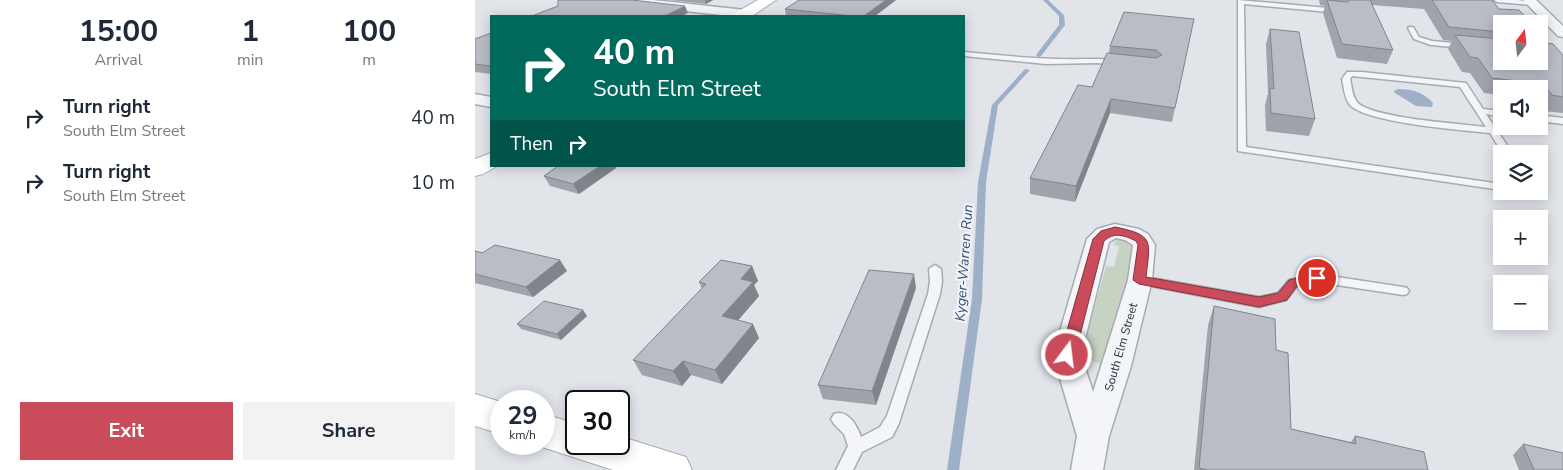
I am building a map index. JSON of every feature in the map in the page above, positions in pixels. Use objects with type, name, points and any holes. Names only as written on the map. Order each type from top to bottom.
[{"type":"main road","points":[[743,15],[769,0]]},
{"type":"main road","points":[[475,169],[490,161]]},
{"type":"main road","points":[[475,410],[490,415]]},
{"type":"main road","points":[[622,455],[672,470]]},
{"type":"street","points":[[620,0],[743,15]]},
{"type":"street","points":[[1530,1],[1563,33]]},
{"type":"street","points":[[475,99],[490,102]]},
{"type":"street","name":"South Elm Street","points":[[1087,470],[1093,436],[1117,366],[1139,280],[1144,245],[1140,239],[1131,234],[1115,231],[1105,234],[1098,239],[1067,355],[1093,436]]},
{"type":"lane","points":[[1497,0],[1530,1]]},
{"type":"lane","points":[[1343,11],[1241,1],[1241,149],[1493,186]]},
{"type":"lane","points":[[1411,28],[1416,38],[1431,43],[1475,47]]},
{"type":"lane","points":[[965,54],[1046,62],[1097,61],[1125,64]]},
{"type":"lane","points":[[1350,74],[1361,74],[1463,85],[1493,131],[1380,115],[1362,110],[1353,103],[1346,79],[1350,74]]},
{"type":"lane","points":[[1481,111],[1493,113]]},
{"type":"lane","points":[[1548,119],[1563,121]]},
{"type":"lane","points":[[844,470],[856,447],[886,432],[894,418],[934,294],[936,282],[935,269]]},
{"type":"lane","points":[[1139,280],[1259,302],[1282,297],[1293,283],[1317,278],[1403,291]]},
{"type":"lane","points":[[839,419],[851,430],[856,447]]},
{"type":"green space","points":[[1117,238],[1131,242],[1133,247],[1106,361],[1103,364],[1093,362],[1086,347],[1088,331],[1106,266],[1114,267],[1119,246],[1114,245]]},
{"type":"water","points":[[1398,89],[1421,94],[1433,103],[1432,107],[1416,106],[1395,93],[1394,91]]},
{"type":"building","points":[[558,0],[632,0],[685,6],[667,15],[535,15],[558,6]]},
{"type":"building","points":[[799,0],[886,0],[865,15],[842,15],[785,9]]},
{"type":"building","points":[[1327,0],[1347,2],[1350,0],[1370,0],[1393,50],[1342,44]]},
{"type":"building","points":[[1432,0],[1492,0],[1499,9],[1519,10],[1524,15],[1493,15],[1493,31],[1449,27]]},
{"type":"building","points":[[1124,12],[1194,19],[1175,108],[1111,99],[1076,186],[1030,178],[1078,85],[1092,87],[1107,53],[1156,58],[1162,55],[1156,50],[1110,46]]},
{"type":"building","points":[[1270,29],[1299,32],[1315,119],[1271,113],[1270,88],[1274,89]]},
{"type":"building","points":[[490,33],[490,66],[475,64],[475,39]]},
{"type":"building","points":[[1455,35],[1493,38],[1493,70],[1548,70],[1548,43],[1553,44],[1563,55],[1563,97],[1552,95],[1548,90],[1548,80],[1492,78],[1478,58],[1470,57]]},
{"type":"building","points":[[557,167],[598,167],[573,184],[544,176]]},
{"type":"building","points":[[495,245],[560,260],[526,287],[475,274],[475,251],[482,253]]},
{"type":"building","points":[[721,260],[752,266],[741,279],[753,282],[722,316],[753,324],[715,370],[683,361],[673,371],[633,360],[706,284],[699,282]]},
{"type":"building","points":[[869,270],[914,274],[872,391],[818,385]]},
{"type":"building","points":[[544,301],[583,310],[557,334],[517,324]]},
{"type":"building","points":[[1214,306],[1275,319],[1276,350],[1288,353],[1291,429],[1356,444],[1355,436],[1424,452],[1428,470],[1208,470],[1199,468]]},
{"type":"building","points":[[1523,444],[1563,453],[1563,470],[1534,470]]},
{"type":"waterway","name":"Kyger-Warren Run","points":[[1039,55],[1062,25],[1062,16],[1045,0]]},
{"type":"waterway","name":"Kyger-Warren Run","points":[[953,470],[977,299],[982,182],[995,105],[1027,70]]},
{"type":"route","points":[[1067,355],[1098,239],[1105,234],[1115,231],[1131,234],[1140,239],[1144,245],[1139,280],[1259,302],[1282,297],[1293,283],[1317,278]]}]
